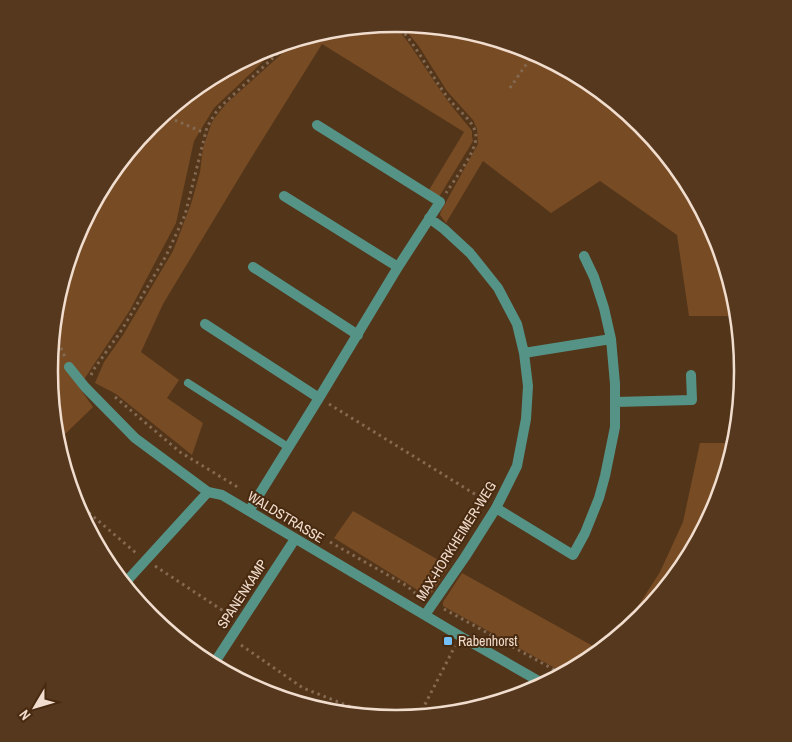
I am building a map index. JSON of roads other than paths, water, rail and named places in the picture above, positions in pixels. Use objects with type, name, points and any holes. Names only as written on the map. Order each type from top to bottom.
[{"type":"street","points":[[249,511],[320,398],[398,267],[440,202],[317,125]]},
{"type":"street","points":[[284,196],[398,267]]},
{"type":"street","name":"MAX-HORKHEIMER-WEG","points":[[425,615],[496,508],[517,466],[526,419],[528,386],[524,354],[517,324],[498,288],[470,253],[429,218]]},
{"type":"street","points":[[496,508],[573,555],[585,533],[599,498],[615,427],[615,402],[611,339],[594,278],[584,256]]},
{"type":"street","points":[[252,267],[358,335]]},
{"type":"street","points":[[205,324],[320,398]]},
{"type":"street","points":[[524,354],[611,339]]},
{"type":"street","name":"WALDSTRASSE","points":[[69,367],[85,387],[135,438],[208,492],[222,495],[536,679]]},
{"type":"street","points":[[615,402],[692,400],[691,376]]},
{"type":"street","points":[[129,579],[208,492]]},
{"type":"street","name":"SPANENKAMP","points":[[217,658],[295,539]]},
{"type":"lane","points":[[188,383],[288,447]]},
{"type":"place","name":"Rabenhorst","points":[[448,641]]}]
